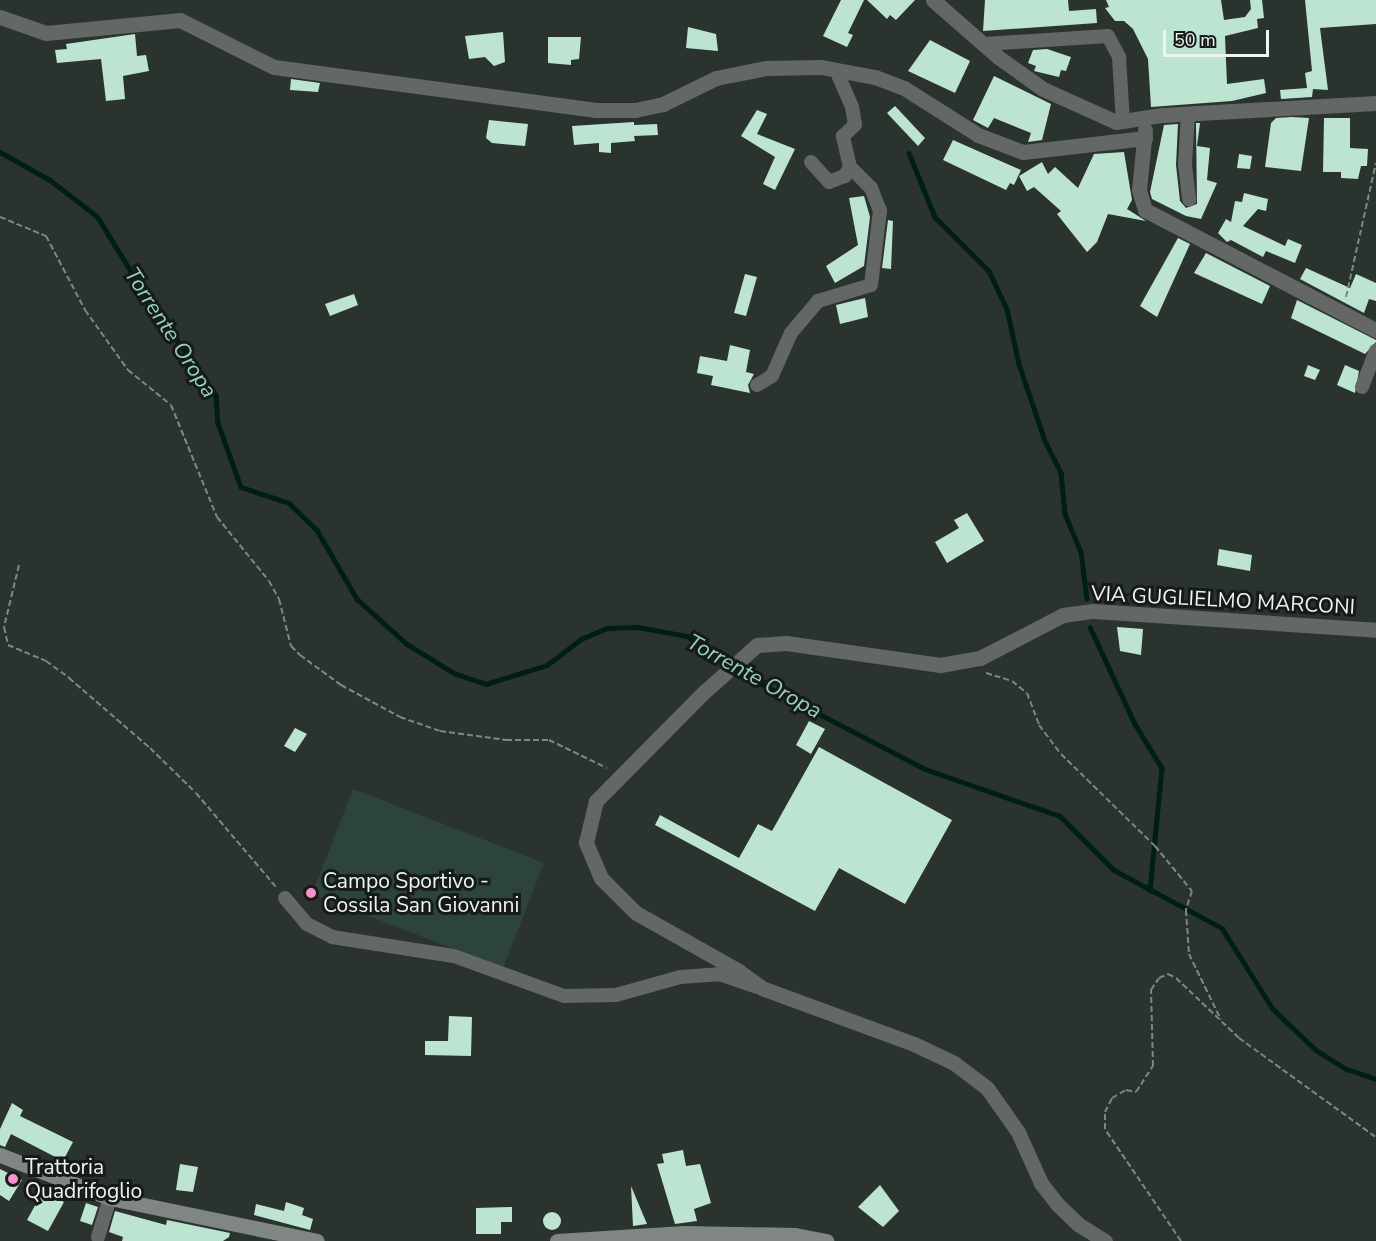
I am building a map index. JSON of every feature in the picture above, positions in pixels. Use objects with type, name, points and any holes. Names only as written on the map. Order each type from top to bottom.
[{"type":"main road","points":[[0,1155],[110,1198],[317,1241]]},
{"type":"main road","points":[[557,1241],[795,1235],[826,1241]]},
{"type":"street","points":[[933,0],[984,44],[1043,89],[1087,111],[1123,122],[1188,114],[1376,103]]},
{"type":"street","points":[[0,17],[46,33],[180,20],[274,67],[596,110],[635,110],[663,104],[716,78],[766,68],[836,70],[875,77],[904,88],[978,135],[1023,152],[1145,138]]},
{"type":"street","points":[[984,44],[1108,36],[1119,57],[1123,122]]},
{"type":"street","points":[[757,384],[772,376],[791,333],[818,301],[871,285],[880,211],[871,188],[850,167],[843,136],[855,125],[852,107],[836,70]]},
{"type":"street","points":[[1188,114],[1185,165],[1189,200]]},
{"type":"street","points":[[1146,118],[1139,190],[1145,210],[1339,313],[1376,330]]},
{"type":"street","points":[[811,162],[830,182],[845,176],[850,167]]},
{"type":"street","points":[[1362,387],[1376,351]]},
{"type":"street","name":"VIA GUGLIELMO MARCONI","points":[[621,776],[704,692],[757,645],[786,643],[940,665],[980,658],[1063,615],[1093,611],[1376,630]]},
{"type":"street","points":[[621,776],[596,801],[589,821],[586,842],[601,878],[636,913],[740,971],[762,988]]},
{"type":"street","points":[[285,898],[307,924],[332,937],[454,956],[564,996],[616,995],[680,977],[719,974],[914,1044],[954,1063],[987,1088],[1018,1132],[1041,1183],[1058,1205],[1078,1224],[1104,1241]]},
{"type":"street","points":[[98,1237],[110,1198]]},
{"type":"path","points":[[1339,313],[1354,273],[1376,163]]},
{"type":"path","points":[[0,217],[46,236],[85,310],[128,370],[171,405],[217,517],[269,581],[279,599],[291,646],[300,655],[341,685],[410,720],[451,733],[549,740],[621,776]]},
{"type":"path","points":[[20,565],[4,627],[8,645],[46,661],[150,748],[196,793],[285,898]]},
{"type":"path","points":[[978,670],[1012,681],[1027,693],[1039,725],[1061,754],[1155,846],[1192,891],[1186,910],[1189,954],[1222,1022]]},
{"type":"path","points":[[1181,1241],[1105,1129],[1105,1112],[1112,1098],[1126,1090],[1136,1092],[1153,1066],[1151,990],[1159,978],[1168,974],[1176,978],[1222,1022],[1376,1137]]},
{"type":"green space","points":[[353,789],[544,863],[503,968],[312,894]]},
{"type":"building","points":[[841,0],[864,0],[848,33],[853,35],[847,47],[823,36]]},
{"type":"building","points":[[867,0],[915,0],[896,20],[890,15],[887,19]]},
{"type":"building","points":[[985,0],[1068,0],[1069,11],[1096,9],[1097,23],[983,31]]},
{"type":"building","points":[[1106,0],[1221,0],[1224,20],[1245,17],[1251,9],[1250,0],[1262,0],[1264,18],[1257,19],[1258,28],[1225,36],[1227,84],[1264,79],[1266,93],[1232,101],[1151,107],[1148,59],[1133,29],[1124,21],[1115,21],[1105,8],[1109,7]]},
{"type":"building","points":[[1305,0],[1376,0],[1376,24],[1320,28],[1328,90],[1313,89],[1312,97],[1281,99],[1280,90],[1307,88],[1305,73],[1312,71]]},
{"type":"building","points":[[688,27],[716,34],[718,51],[686,48]]},
{"type":"building","points":[[503,32],[505,62],[494,66],[485,57],[469,59],[465,36]]},
{"type":"building","points":[[135,34],[137,56],[146,55],[149,71],[123,76],[125,99],[106,101],[101,59],[57,63],[55,50],[67,49],[66,44]]},
{"type":"building","points":[[548,37],[581,37],[579,59],[571,60],[571,65],[548,63]]},
{"type":"building","points":[[930,40],[970,61],[955,93],[908,71]]},
{"type":"building","points":[[1047,49],[1071,57],[1066,71],[1061,70],[1059,77],[1034,71],[1036,66],[1028,63],[1033,50]]},
{"type":"building","points":[[994,76],[1051,104],[1042,140],[1028,142],[1031,133],[994,118],[988,128],[973,120]]},
{"type":"building","points":[[291,79],[320,83],[318,92],[290,90]]},
{"type":"building","points":[[895,106],[925,138],[918,146],[887,113]]},
{"type":"building","points":[[757,110],[767,114],[757,134],[795,149],[775,190],[763,184],[775,157],[741,136]]},
{"type":"building","points":[[1276,118],[1309,118],[1301,171],[1265,167],[1271,123]]},
{"type":"building","points":[[1324,118],[1350,118],[1350,148],[1368,149],[1367,166],[1361,166],[1358,179],[1341,178],[1341,172],[1323,172]]},
{"type":"building","points":[[489,120],[528,124],[525,146],[492,143],[486,138]]},
{"type":"building","points":[[634,122],[634,125],[657,124],[658,135],[634,136],[635,141],[611,143],[611,153],[599,152],[599,143],[574,145],[572,126]]},
{"type":"building","points":[[1196,123],[1200,123],[1197,146],[1210,148],[1207,180],[1217,183],[1201,219],[1186,216],[1152,199],[1150,192],[1164,125],[1178,124],[1176,165],[1180,201],[1186,208],[1197,204]]},
{"type":"building","points":[[953,140],[1021,170],[1014,185],[1010,183],[1006,190],[943,160]]},
{"type":"building","points":[[1124,152],[1132,200],[1127,209],[1146,221],[1108,214],[1097,242],[1087,252],[1057,214],[1061,211],[1034,187],[1027,191],[1019,176],[1042,162],[1048,174],[1055,167],[1078,188],[1094,154]]},
{"type":"building","points":[[1239,154],[1252,156],[1250,169],[1237,168]]},
{"type":"building","points":[[1244,193],[1268,199],[1266,211],[1258,209],[1243,226],[1285,246],[1288,239],[1302,245],[1295,263],[1266,251],[1263,257],[1231,240],[1227,242],[1218,233],[1226,219],[1231,222],[1235,201],[1242,202]]},
{"type":"building","points":[[864,196],[870,217],[864,266],[835,283],[826,266],[858,245],[849,198]]},
{"type":"building","points":[[888,220],[893,221],[891,269],[882,268]]},
{"type":"building","points":[[1178,238],[1190,244],[1157,317],[1140,306]]},
{"type":"building","points":[[1206,253],[1270,286],[1262,304],[1194,273]]},
{"type":"building","points":[[1306,268],[1350,288],[1356,274],[1376,283],[1376,301],[1369,299],[1364,313],[1300,279]]},
{"type":"building","points":[[745,274],[757,277],[746,316],[734,313]]},
{"type":"building","points":[[354,294],[358,305],[330,316],[325,304]]},
{"type":"building","points":[[865,298],[868,317],[840,324],[836,305]]},
{"type":"building","points":[[1297,300],[1376,342],[1365,354],[1291,318]]},
{"type":"building","points":[[730,345],[750,350],[746,372],[754,374],[748,385],[750,393],[711,385],[713,376],[697,373],[700,356],[727,361]]},
{"type":"building","points":[[1308,365],[1320,370],[1315,380],[1304,376]]},
{"type":"building","points":[[1345,365],[1359,371],[1355,393],[1337,385]]},
{"type":"building","points":[[967,513],[984,541],[947,563],[935,542],[959,528],[954,520]]},
{"type":"building","points":[[1219,549],[1252,555],[1250,571],[1217,565]]},
{"type":"building","points":[[1117,627],[1143,629],[1141,655],[1120,651]]},
{"type":"building","points":[[809,721],[825,729],[811,754],[796,745]]},
{"type":"building","points":[[295,728],[307,734],[295,752],[284,746]]},
{"type":"building","points":[[819,747],[952,820],[905,904],[839,868],[815,911],[655,825],[660,815],[739,858],[758,824],[772,831]]},
{"type":"building","points":[[449,1016],[472,1017],[471,1056],[425,1055],[425,1041],[448,1041]]},
{"type":"building","points":[[12,1103],[23,1110],[20,1116],[73,1142],[63,1161],[11,1134],[5,1147],[0,1145],[0,1129]]},
{"type":"building","points":[[683,1150],[686,1166],[700,1164],[711,1203],[694,1209],[697,1221],[675,1224],[657,1164],[664,1163],[662,1154]]},
{"type":"building","points":[[180,1164],[198,1167],[193,1192],[176,1190]]},
{"type":"building","points":[[0,1169],[22,1180],[9,1201],[0,1195]]},
{"type":"building","points":[[880,1185],[899,1211],[883,1227],[858,1207]]},
{"type":"building","points":[[631,1186],[647,1224],[633,1226]]},
{"type":"building","points":[[43,1191],[64,1202],[48,1231],[27,1220]]},
{"type":"building","points":[[286,1202],[304,1208],[302,1215],[313,1219],[310,1230],[254,1215],[256,1204],[284,1211]]},
{"type":"building","points":[[86,1203],[98,1207],[92,1225],[80,1221]]},
{"type":"building","points":[[512,1207],[512,1222],[501,1222],[501,1234],[476,1234],[476,1208]]},
{"type":"building","points":[[115,1211],[166,1225],[167,1220],[230,1233],[229,1237],[223,1241],[122,1241],[123,1237],[109,1232]]},
{"type":"building","points":[[548,1212],[556,1212],[561,1217],[559,1228],[548,1230],[543,1225],[543,1217]]},
{"type":"waterway","name":"Torrente Oropa","points":[[0,152],[50,180],[97,216],[148,299],[216,395],[218,423],[241,487],[289,503],[317,530],[357,599],[407,644],[456,674],[486,684],[547,665],[581,639],[607,628],[638,627],[687,636],[758,682],[925,769],[1060,816],[1114,870],[1222,928],[1273,1009],[1316,1050],[1347,1069],[1376,1079]]},
{"type":"waterway","points":[[909,153],[935,217],[989,271],[1007,309],[1019,364],[1045,441],[1061,473],[1065,514],[1081,552],[1087,599]]},
{"type":"waterway","points":[[1090,627],[1135,724],[1162,768],[1150,890]]},
{"type":"place","name":"Campo Sportivo - Cossila San Giovanni","points":[[311,893]]},
{"type":"place","name":"Trattoria Quadrifoglio","points":[[13,1179]]}]
